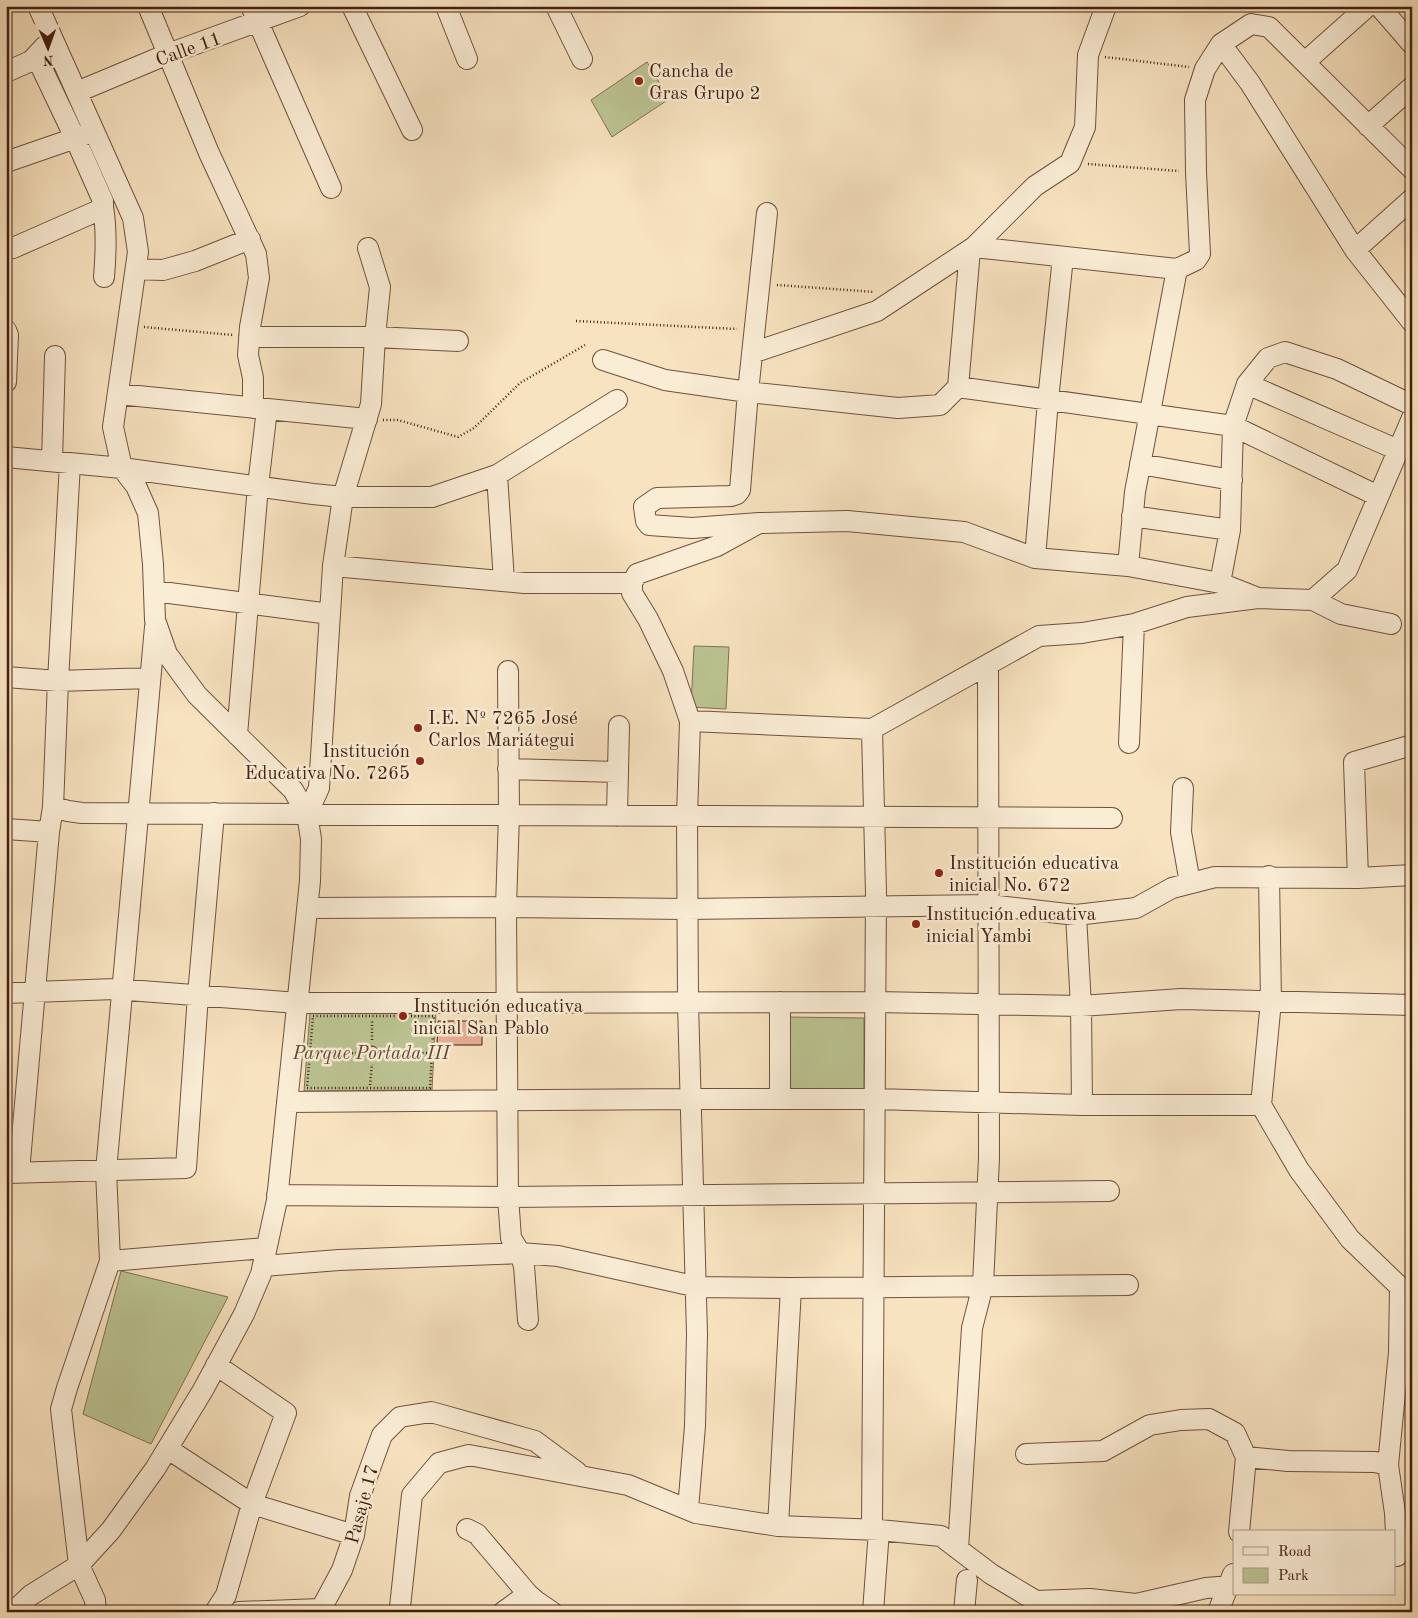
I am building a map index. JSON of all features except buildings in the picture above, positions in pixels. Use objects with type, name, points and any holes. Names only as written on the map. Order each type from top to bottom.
[{"type":"street","points":[[38,6],[77,92],[84,135],[84,158],[104,207],[106,224],[104,277]]},
{"type":"street","points":[[148,6],[209,153],[250,239],[256,254],[259,278],[248,354],[260,408],[258,486],[237,735]]},
{"type":"street","name":"Calle 11","points":[[77,92],[168,54],[254,14],[300,6]]},
{"type":"street","points":[[352,6],[412,130]]},
{"type":"street","points":[[446,6],[467,59]]},
{"type":"street","points":[[556,6],[582,59]]},
{"type":"street","points":[[752,353],[877,311],[972,248],[1035,186],[1070,163],[1085,127],[1088,55],[1106,6]]},
{"type":"street","points":[[1305,62],[1368,6]]},
{"type":"street","points":[[1379,6],[1412,44]]},
{"type":"street","points":[[254,14],[331,188]]},
{"type":"street","points":[[972,248],[1177,269],[1196,260],[1200,254],[1195,100],[1205,69],[1222,44],[1251,24],[1270,27],[1412,169]]},
{"type":"street","points":[[6,72],[31,61],[43,47],[53,42]]},
{"type":"street","points":[[1222,44],[1255,92],[1355,250],[1412,322]]},
{"type":"street","points":[[36,56],[84,135],[102,150],[133,218],[138,252],[113,427],[122,468],[136,486],[148,513],[153,564],[155,620],[106,1171],[110,1261],[61,1408],[79,1565],[95,1600],[96,1612]]},
{"type":"street","points":[[1368,126],[1412,87]]},
{"type":"street","points":[[6,162],[84,135]]},
{"type":"street","points":[[84,158],[102,150]]},
{"type":"street","points":[[1355,250],[1412,199]]},
{"type":"street","points":[[13,248],[104,207]]},
{"type":"street","points":[[767,213],[748,392],[740,490],[737,494],[731,496],[657,498],[644,507],[646,521],[649,525],[692,528],[759,523],[846,521],[964,532],[1035,558],[1128,566],[1220,584],[1258,598]]},
{"type":"street","points":[[136,269],[163,270],[195,261],[250,239]]},
{"type":"street","points":[[307,814],[319,788],[333,566],[343,496],[371,404],[380,287],[368,248]]},
{"type":"street","points":[[603,360],[665,380],[748,392],[898,408],[940,404],[958,387],[972,248]]},
{"type":"street","points":[[1035,558],[1048,400],[1063,257]]},
{"type":"street","points":[[1128,566],[1132,516],[1140,464],[1177,269]]},
{"type":"street","points":[[6,330],[8,335],[6,382]]},
{"type":"street","points":[[250,337],[375,337],[458,341]]},
{"type":"street","points":[[1220,584],[1230,530],[1233,426],[1247,384],[1268,358],[1284,352],[1337,369],[1412,404]]},
{"type":"street","points":[[55,356],[61,462],[58,682],[53,807],[49,832],[36,992],[12,1173],[186,1168],[198,995],[214,813]]},
{"type":"street","points":[[1247,384],[1398,450]]},
{"type":"street","points":[[958,387],[1233,426],[1378,496]]},
{"type":"street","points":[[118,394],[367,419]]},
{"type":"street","points":[[6,457],[122,468],[343,496],[432,497],[497,475],[618,400]]},
{"type":"street","points":[[1313,600],[1347,570],[1412,418]]},
{"type":"street","points":[[1140,464],[1232,480]]},
{"type":"street","points":[[497,475],[504,581]]},
{"type":"street","points":[[1132,516],[1230,530]]},
{"type":"street","points":[[688,1509],[695,1426],[697,1334],[688,1002],[687,817],[690,721],[673,671],[648,619],[632,593],[632,583],[637,574],[717,546],[759,523]]},
{"type":"street","points":[[333,566],[524,583],[632,583]]},
{"type":"street","points":[[154,591],[330,614]]},
{"type":"street","points":[[690,721],[872,729],[1039,636],[1082,633],[1134,624],[1187,607],[1258,598],[1313,600],[1341,614],[1390,624]]},
{"type":"street","points":[[13,1612],[31,1595],[79,1565],[111,1530],[168,1449],[244,1314],[261,1274],[277,1194],[308,908],[311,839],[307,814],[293,790],[197,695],[167,654],[155,620]]},
{"type":"street","points":[[1129,743],[1134,624]]},
{"type":"street","points":[[958,1549],[972,1328],[982,1286],[988,1192],[988,666]]},
{"type":"street","points":[[508,671],[509,814],[506,907],[508,1198],[511,1238],[524,1266],[528,1320]]},
{"type":"street","points":[[6,677],[58,682],[150,678]]},
{"type":"street","points":[[617,816],[619,726]]},
{"type":"street","points":[[872,729],[876,906],[875,1530],[873,1612]]},
{"type":"street","points":[[1358,878],[1354,762],[1412,746]]},
{"type":"street","points":[[508,769],[618,772]]},
{"type":"street","points":[[1183,788],[1181,832],[1190,883]]},
{"type":"street","points":[[53,807],[82,813],[1112,818]]},
{"type":"street","points":[[6,829],[49,832]]},
{"type":"street","points":[[1269,876],[1271,1001],[1261,1105],[1299,1170],[1350,1239],[1406,1283],[1388,1465],[1403,1511],[1401,1556]]},
{"type":"street","points":[[308,908],[506,907],[687,909],[989,905],[1076,915],[1136,908],[1172,888],[1215,877],[1358,878],[1412,876]]},
{"type":"street","points":[[1076,915],[1081,1006],[1082,1105]]},
{"type":"street","points":[[6,993],[122,989],[298,1003],[876,1002],[1081,1006],[1181,1000],[1412,1005]]},
{"type":"street","points":[[780,1002],[780,1099]]},
{"type":"street","points":[[287,1102],[876,1099],[1082,1105],[1261,1105]]},
{"type":"street","points":[[277,1194],[508,1198],[1109,1191]]},
{"type":"street","points":[[110,1261],[264,1257],[339,1260],[520,1254],[558,1256],[696,1287],[1128,1285]]},
{"type":"street","points":[[778,1526],[791,1288]]},
{"type":"street","points":[[215,1612],[226,1595],[252,1504],[286,1413],[216,1365]]},
{"type":"street","name":"Pasaje 17","points":[[321,1610],[342,1570],[354,1535],[360,1496],[382,1434],[400,1417],[431,1412],[536,1441],[583,1476]]},
{"type":"street","points":[[1026,1454],[1103,1450],[1150,1425],[1181,1420],[1209,1419],[1235,1433],[1246,1457],[1239,1530]]},
{"type":"street","points":[[168,1449],[252,1504],[354,1535]]},
{"type":"street","points":[[401,1612],[412,1495],[439,1463],[469,1455],[628,1485],[696,1513],[778,1526],[875,1530],[941,1536],[991,1574],[1036,1601],[1090,1599],[1136,1604],[1233,1580]]},
{"type":"street","points":[[1246,1457],[1375,1462],[1388,1465]]},
{"type":"street","points":[[467,1529],[477,1534],[528,1594],[552,1612]]},
{"type":"street","points":[[964,1612],[966,1580]]},
{"type":"street","points":[[1218,1612],[1233,1580]]},
{"type":"street","points":[[503,1612],[528,1594]]},
{"type":"street","points":[[239,1612],[321,1610]]},
{"type":"path","points":[[1088,55],[1205,69]]},
{"type":"path","points":[[1070,163],[1196,172]]},
{"type":"path","points":[[760,284],[874,292]]},
{"type":"path","points":[[576,321],[755,330]]},
{"type":"path","points":[[128,325],[250,337]]},
{"type":"path","points":[[367,419],[398,420],[458,437],[474,428],[520,383],[585,345]]},
{"type":"path","points":[[312,1016],[372,1016],[434,1016],[430,1088],[307,1088],[312,1016]]},
{"type":"path","points":[[372,1016],[372,1040]]},
{"type":"path","points":[[310,1053],[360,1053]]},
{"type":"path","points":[[384,1053],[432,1053]]},
{"type":"path","points":[[370,1088],[372,1064]]},
{"type":"green space","name":"Cancha de Gras Grupo 2","points":[[647,62],[669,99],[612,137],[591,100]]},
{"type":"green space","points":[[694,646],[729,647],[726,709],[691,707]]},
{"type":"green space","name":"Parque Portada III","points":[[310,1013],[436,1013],[432,1090],[304,1091]]},
{"type":"green space","points":[[787,1017],[864,1018],[864,1091],[786,1090]]},
{"type":"green space","points":[[121,1271],[228,1297],[151,1444],[83,1414]]},
{"type":"place","name":"Cancha de Gras Grupo 2","points":[[639,81]]},
{"type":"place","name":"I.E. Nº 7265 José Carlos Mariátegui","points":[[418,728]]},
{"type":"place","name":"Institución Educativa No. 7265","points":[[420,761]]},
{"type":"place","name":"Institución educativa inicial No. 672","points":[[939,873]]},
{"type":"place","name":"Institución educativa inicial Yambi","points":[[916,924]]},
{"type":"place","name":"Institución educativa inicial San Pablo","points":[[403,1016]]}]
